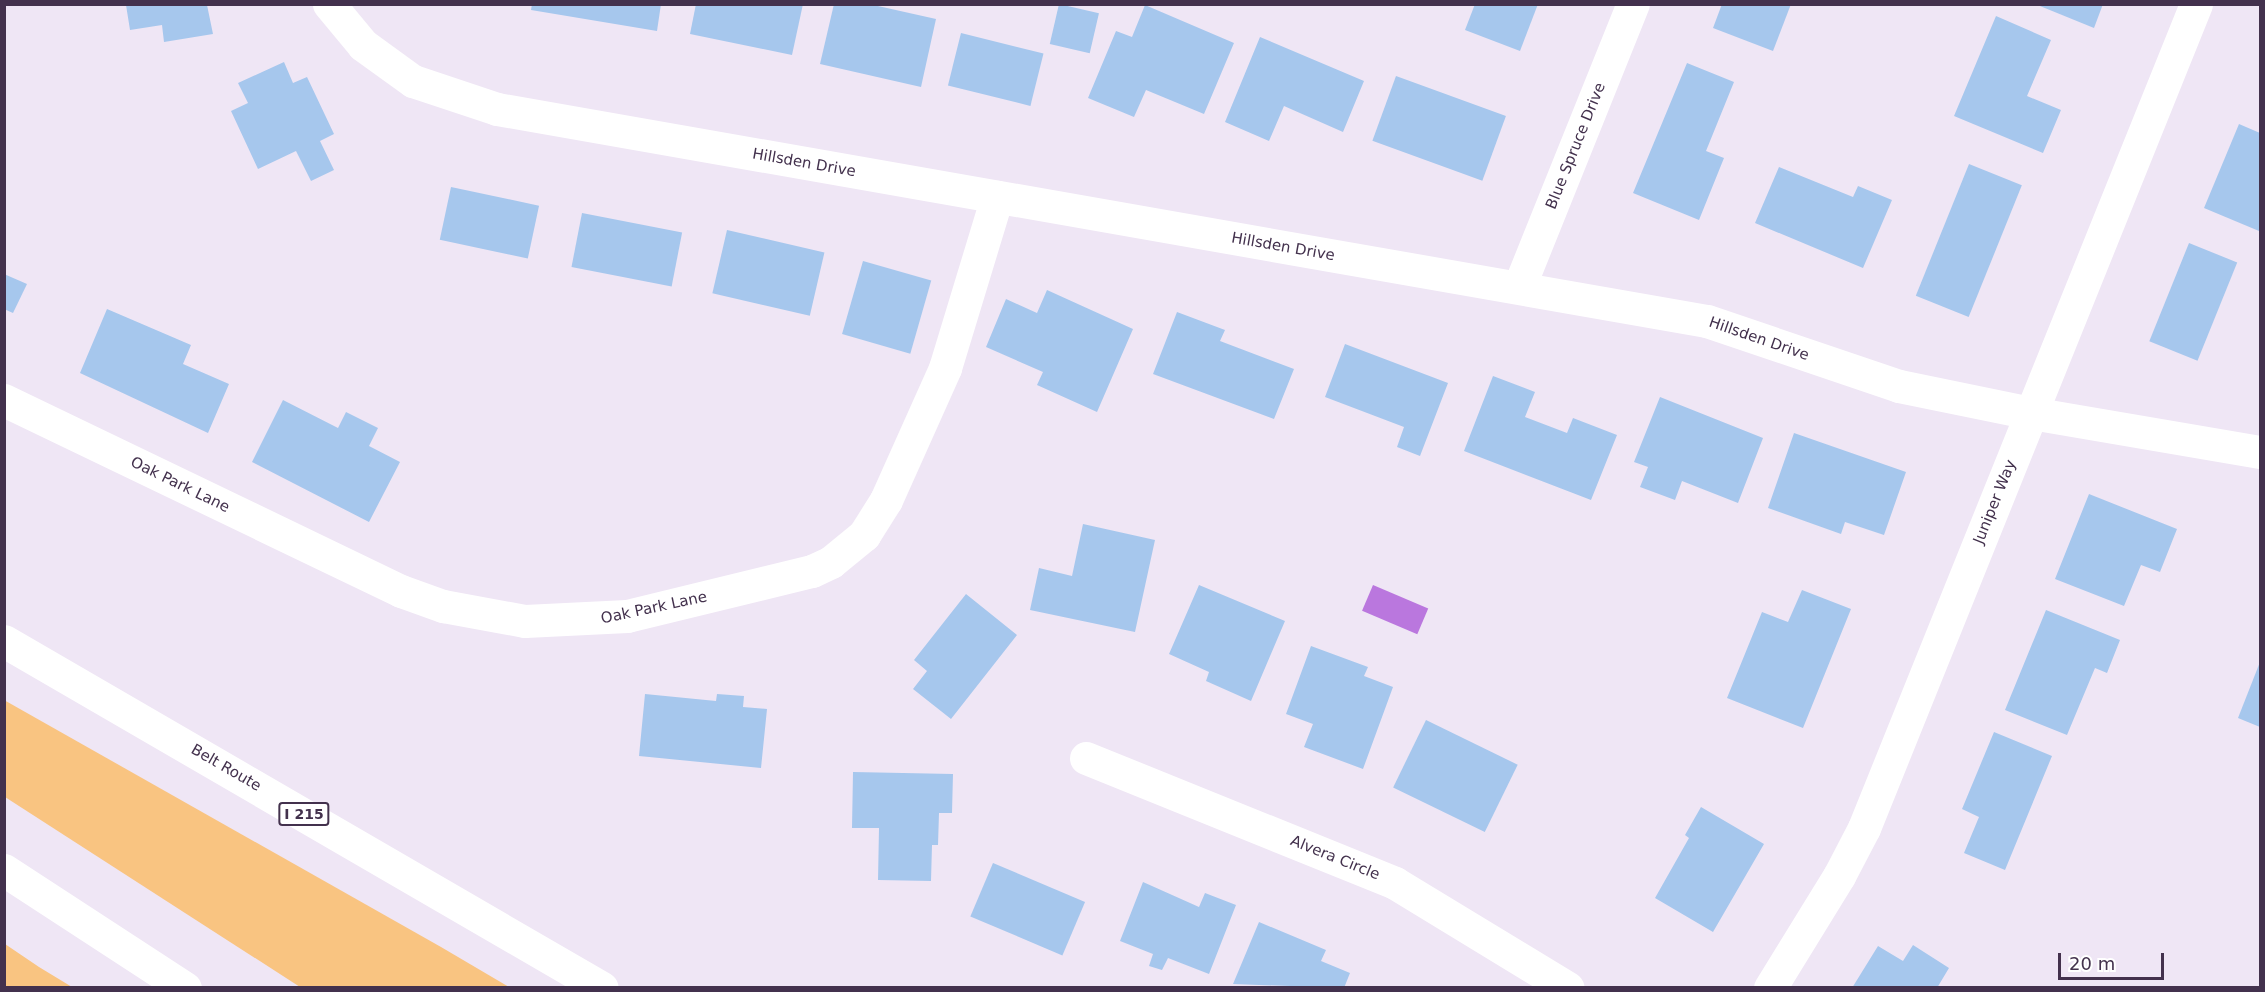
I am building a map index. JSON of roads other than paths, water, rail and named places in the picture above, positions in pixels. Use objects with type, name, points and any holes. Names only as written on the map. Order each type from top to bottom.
[{"type":"main road","name":"Hillsden Drive","points":[[330,4],[363,45],[388,65],[413,81],[467,102],[1707,321],[1869,379],[2031,413],[2260,452]]},
{"type":"main road","name":"Blue Spruce Drive","points":[[1519,287],[1632,4]]},
{"type":"main road","name":"Juniper Way","points":[[1770,987],[1839,876],[1864,828],[2196,4]]},
{"type":"main road","name":"Oak Park Lane","points":[[4,400],[401,591],[443,606],[525,621],[627,616],[812,571],[831,562],[864,535],[886,500],[945,368],[997,197]]},
{"type":"main road","name":"Belt Route","points":[[4,641],[602,987]]},
{"type":"main road","name":"Alvera Circle","points":[[1086,758],[1395,883],[1568,987]]},
{"type":"main road","points":[[4,870],[185,987]]}]
